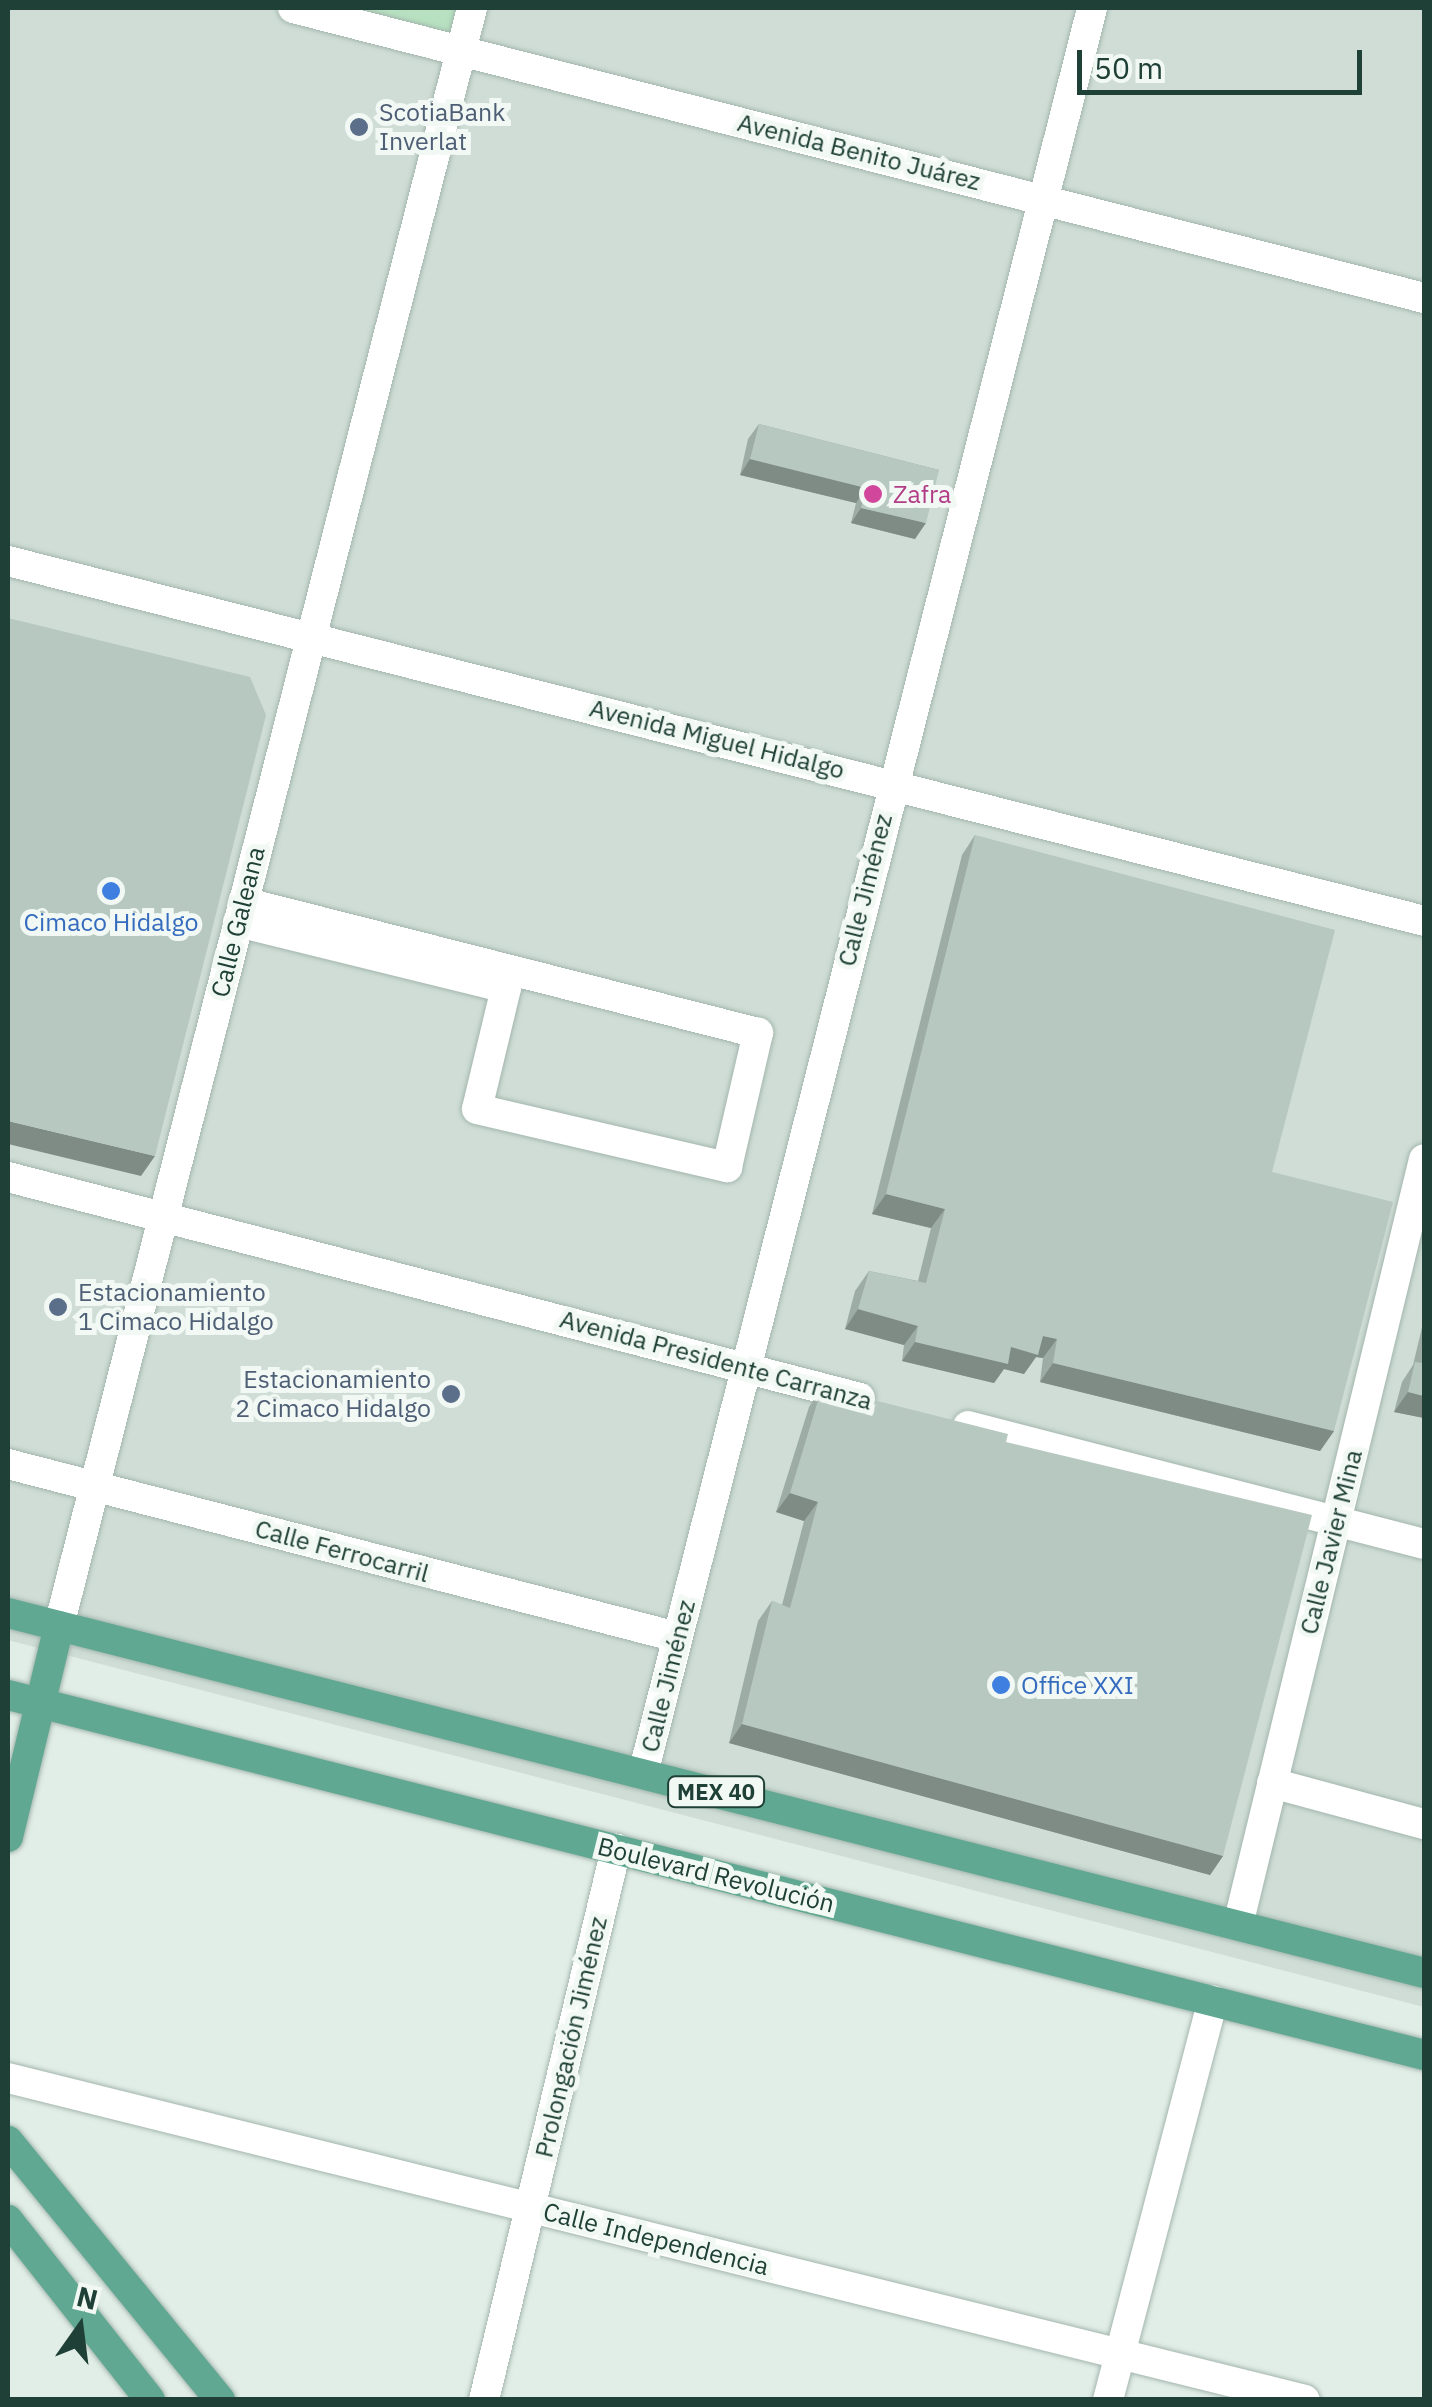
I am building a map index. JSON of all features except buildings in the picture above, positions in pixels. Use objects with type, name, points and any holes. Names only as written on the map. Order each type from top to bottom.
[{"type":"main road","name":"MEX 40","points":[[8,1612],[1424,1972]]},
{"type":"main road","name":"Calle Galeana","points":[[8,1837],[59,1626]]},
{"type":"main road","name":"Boulevard Revolución","points":[[8,1695],[1424,2054]]},
{"type":"main road","points":[[8,2141],[220,2400]]},
{"type":"main road","points":[[8,2220],[150,2400]]},
{"type":"street","name":"Avenida Benito Juárez","points":[[293,8],[1424,298]]},
{"type":"street","name":"Calle Galeana","points":[[59,1626],[472,8]]},
{"type":"street","name":"Calle Jiménez","points":[[643,1774],[1092,8]]},
{"type":"street","name":"Avenida Miguel Hidalgo","points":[[8,561],[311,634],[1424,922]]},
{"type":"street","points":[[240,912],[758,1033],[727,1167],[477,1108],[506,988],[240,912]]},
{"type":"street","name":"Calle Javier Mina","points":[[1238,1925],[1424,1159]]},
{"type":"street","name":"Avenida Presidente Carranza","points":[[8,1177],[897,1408]]},
{"type":"street","points":[[936,1417],[1424,1544]]},
{"type":"street","name":"Calle Ferrocarril","points":[[8,1464],[677,1638]]},
{"type":"street","points":[[1272,1783],[1424,1824]]},
{"type":"street","name":"Prolongación Jiménez","points":[[484,2400],[616,1849]]},
{"type":"street","points":[[1108,2400],[1213,2001]]},
{"type":"street","name":"Calle Independencia","points":[[8,2078],[1306,2400]]},
{"type":"shaded area","points":[[8,8],[1424,8],[1424,2007],[8,1640]]},
{"type":"green space","points":[[329,8],[463,8],[454,39]]},
{"type":"place","name":"ScotiaBank Inverlat","points":[[359,127]]},
{"type":"place","name":"Zafra","points":[[873,494]]},
{"type":"place","name":"Cimaco Hidalgo","points":[[111,891]]},
{"type":"place","name":"Estacionamiento 1 Cimaco Hidalgo","points":[[58,1307]]},
{"type":"place","name":"Estacionamiento 2 Cimaco Hidalgo","points":[[451,1394]]},
{"type":"place","name":"Office XXI","points":[[1001,1685]]}]
